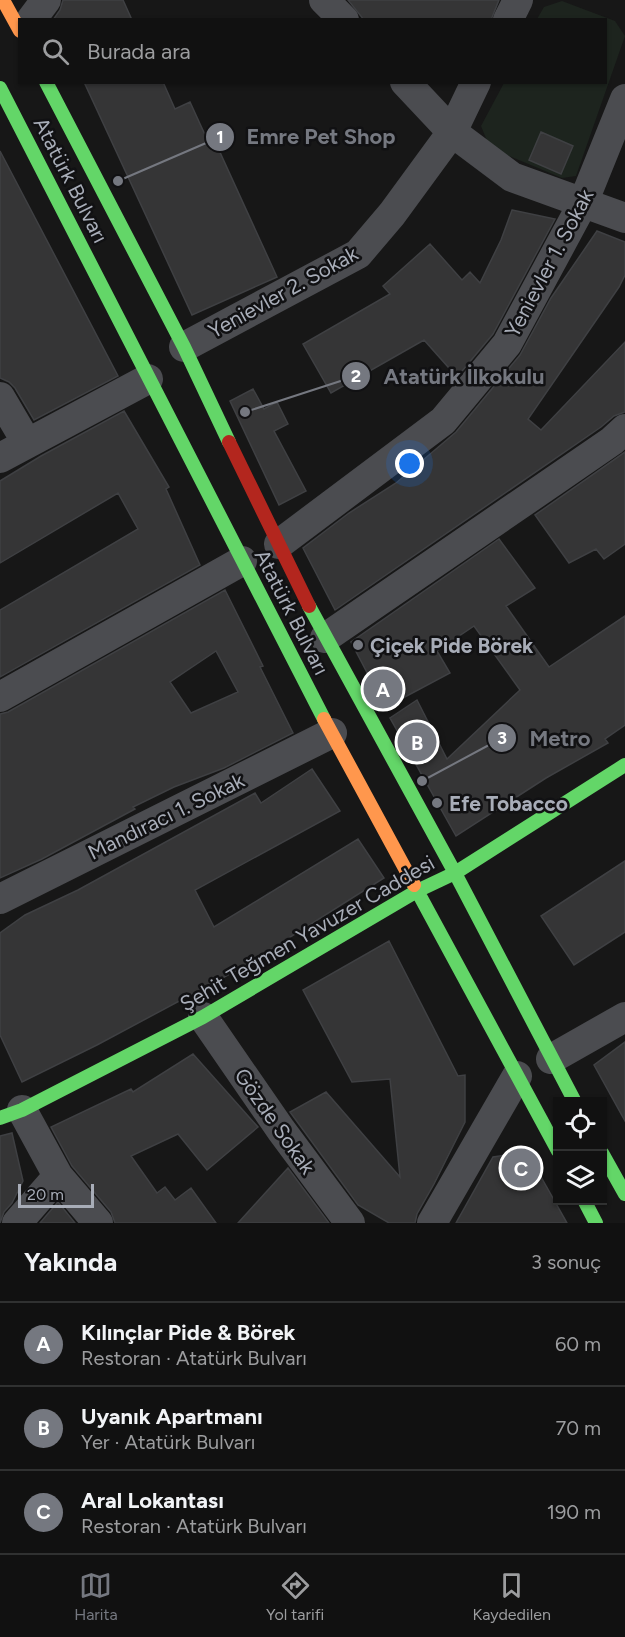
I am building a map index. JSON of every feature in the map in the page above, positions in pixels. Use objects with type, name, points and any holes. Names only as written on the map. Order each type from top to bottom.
[{"type":"main road","points":[[3,0],[18,27]]},
{"type":"main road","name":"Atatürk Bulvarı","points":[[47,84],[184,347],[325,638],[455,873],[573,1097]]},
{"type":"main road","name":"Atatürk Bulvarı","points":[[0,88],[332,733],[553,1142]]},
{"type":"main road","name":"Şehit Teğmen Yavuzer Caddesi","points":[[11,1114],[203,1017],[417,891],[455,873],[625,765]]},
{"type":"main road","points":[[607,1160],[625,1194]]},
{"type":"main road","points":[[587,1205],[596,1223]]},
{"type":"street","points":[[32,18],[46,0]]},
{"type":"street","points":[[324,0],[342,18]]},
{"type":"street","points":[[509,18],[518,0]]},
{"type":"street","points":[[407,84],[452,132],[512,177],[625,218]]},
{"type":"street","name":"Yenievler 2. Sokak","points":[[184,347],[358,254],[392,214],[452,132],[475,84]]},
{"type":"street","name":"Yenievler 1. Sokak","points":[[279,544],[443,421],[507,344],[583,203],[625,99]]},
{"type":"street","points":[[0,458],[148,379]]},
{"type":"street","points":[[0,397],[27,443]]},
{"type":"street","points":[[325,638],[612,441],[625,429]]},
{"type":"street","points":[[0,697],[242,561]]},
{"type":"street","name":"Mandıracı 1. Sokak","points":[[0,899],[332,733]]},
{"type":"street","name":"Gözde Sokak","points":[[203,1017],[281,1131],[350,1223]]},
{"type":"street","points":[[551,1059],[625,1017]]},
{"type":"street","points":[[432,1223],[517,1076]]},
{"type":"street","points":[[11,1114],[58,1176],[98,1223]]},
{"type":"street","points":[[17,1223],[58,1176]]},
{"type":"shaded area","points":[[562,1],[615,21],[625,36],[576,176],[562,178],[490,148],[481,126],[503,84],[607,84],[607,18],[538,18],[544,7]]},
{"type":"building","points":[[63,0],[123,0],[131,18],[54,18]]},
{"type":"building","points":[[348,0],[499,0],[492,18],[362,18]]},
{"type":"building","points":[[85,84],[164,84],[175,109],[190,102],[212,150],[218,148],[277,277],[192,315]]},
{"type":"building","points":[[541,132],[573,146],[561,174],[529,160]]},
{"type":"building","points":[[0,151],[118,376],[34,420],[15,388],[0,378]]},
{"type":"building","points":[[512,210],[555,219],[493,334],[457,377],[424,340],[331,393],[303,344],[390,294],[383,286],[430,244],[462,280],[470,272],[480,283],[501,240]]},
{"type":"building","points":[[597,231],[625,242],[625,275],[528,419],[541,430],[625,342],[625,412],[614,416],[335,610],[303,548],[349,513],[396,483],[456,432],[520,355],[551,298]]},
{"type":"building","points":[[253,389],[264,409],[277,402],[288,424],[274,431],[306,491],[279,505],[230,401]]},
{"type":"building","points":[[124,411],[169,487],[166,489],[200,565],[0,677],[0,610],[138,529],[118,493],[0,563],[0,481]]},
{"type":"building","points":[[625,452],[625,544],[604,559],[596,549],[569,563],[535,515]]},
{"type":"building","points":[[499,539],[535,588],[506,606],[549,667],[625,616],[625,725],[605,739],[608,743],[546,778],[456,836],[390,718],[417,700],[447,759],[520,690],[474,626],[437,651],[450,673],[403,698],[401,695],[383,703],[351,642]]},
{"type":"building","points":[[225,590],[293,733],[224,768],[174,787],[133,807],[135,809],[42,859],[0,878],[0,714],[8,712]],"holes":[[[216,651],[238,692],[191,713],[170,682]]]},
{"type":"building","points":[[312,769],[340,811],[195,890],[214,927],[358,839],[384,878],[241,968],[97,1045],[22,1082],[0,1035],[0,933],[25,915],[78,890],[255,793],[261,803]]},
{"type":"building","points":[[625,861],[625,932],[574,965],[541,916]]},
{"type":"building","points":[[389,941],[458,1076],[465,1075],[465,1122],[417,1214],[415,1223],[389,1223],[358,1205],[290,1112],[326,1092],[400,1177],[390,1079],[352,1082],[303,990]]},
{"type":"building","points":[[625,1042],[625,1121],[594,1065]]},
{"type":"building","points":[[193,1054],[258,1127],[207,1170],[178,1134],[131,1156],[157,1193],[165,1187],[175,1200],[191,1188],[216,1223],[115,1223],[111,1212],[72,1166],[51,1127],[131,1089],[133,1092]]},
{"type":"building","points":[[12,1133],[23,1181],[0,1223],[0,1136]]},
{"type":"building","points":[[527,1152],[553,1198],[553,1205],[557,1205],[567,1223],[456,1223],[493,1157]]},
{"type":"building","points":[[288,1168],[329,1223],[238,1223]]},
{"type":"building","points":[[58,1202],[75,1223],[40,1223]]},
{"type":"traffic: fast","points":[[47,84],[184,347],[229,442]]},
{"type":"traffic: fast","points":[[0,88],[324,719]]},
{"type":"traffic: fast","points":[[309,606],[455,873],[572,1097]]},
{"type":"traffic: fast","points":[[0,1118],[22,1110],[203,1017],[417,891],[455,873],[625,765]]},
{"type":"traffic: fast","points":[[414,885],[553,1142]]},
{"type":"traffic: fast","points":[[607,1162],[625,1194]]},
{"type":"traffic: fast","points":[[587,1205],[596,1223]]},
{"type":"traffic: slow","points":[[3,0],[18,27]]},
{"type":"traffic: slow","points":[[324,719],[414,885]]},
{"type":"traffic: jam","points":[[229,442],[309,606]]},
{"type":"place","name":"Emre Pet Shop","points":[[118,181]]},
{"type":"place","name":"Atatürk İlkokulu","points":[[245,412]]},
{"type":"place","name":"Çiçek Pide Börek","points":[[358,645]]},
{"type":"place","name":"Kılınçlar Pide & Börek","points":[[383,689]]},
{"type":"place","name":"Uyanık Apartmanı","points":[[417,742]]},
{"type":"place","name":"Metro","points":[[422,781]]},
{"type":"place","name":"Efe Tobacco","points":[[437,803]]},
{"type":"place","name":"Aral Lokantası","points":[[521,1168]]}]
